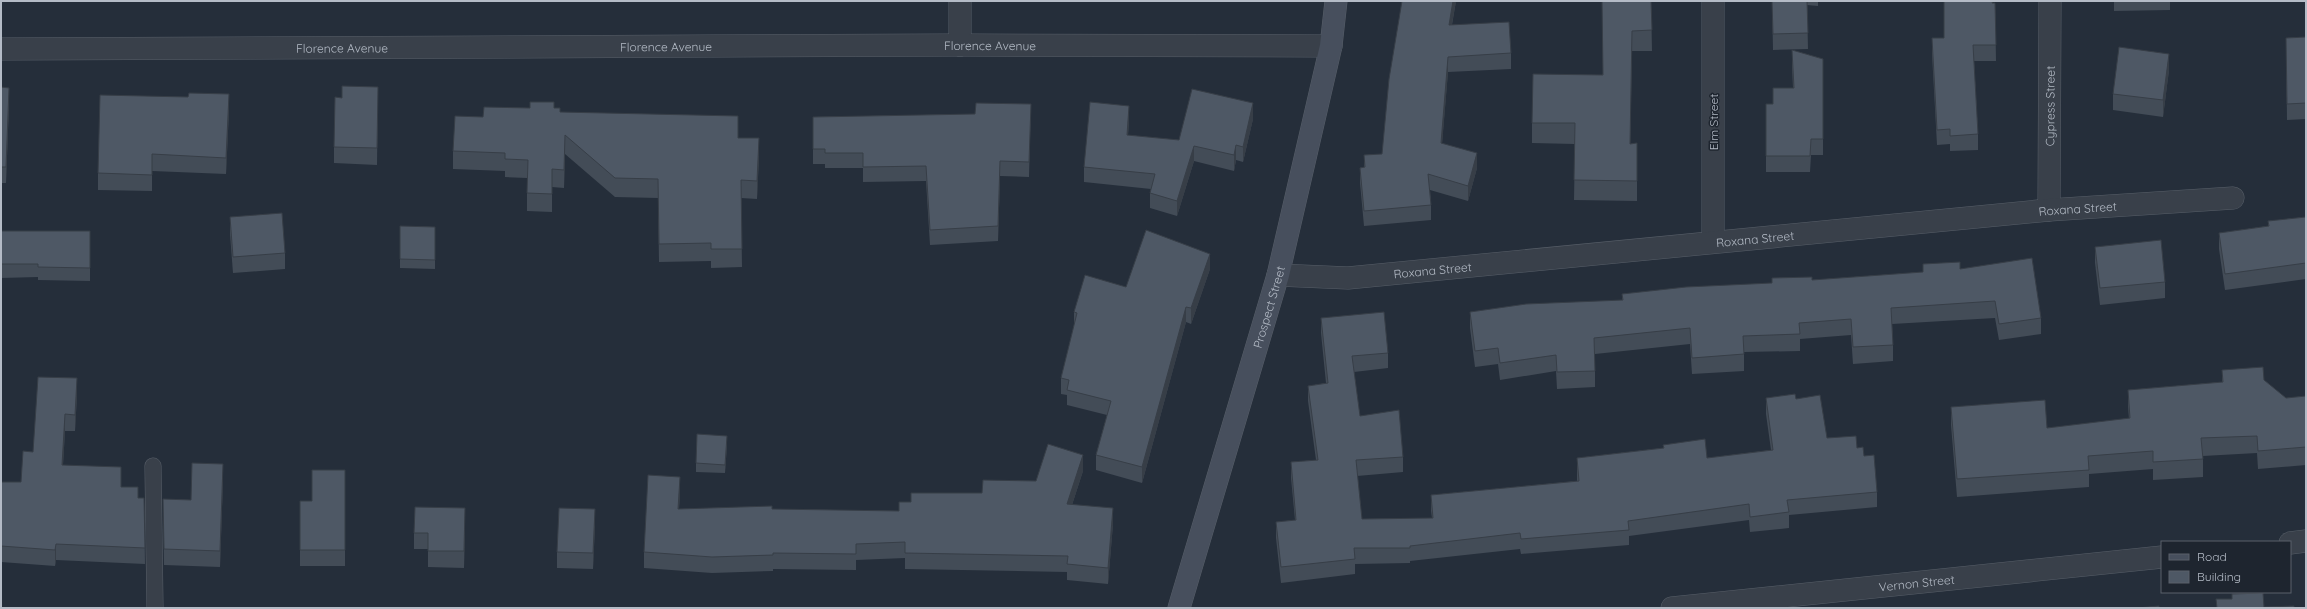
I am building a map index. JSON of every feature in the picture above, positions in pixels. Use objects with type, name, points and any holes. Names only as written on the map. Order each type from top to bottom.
[{"type":"street","points":[[960,1],[960,45]]},
{"type":"street","name":"Prospect Street","points":[[1180,608],[1278,275],[1331,46],[1336,1]]},
{"type":"street","name":"Elm Street","points":[[1713,1],[1713,242]]},
{"type":"street","name":"Cypress Street","points":[[2049,210],[2050,1]]},
{"type":"street","name":"Florence Avenue","points":[[1,49],[960,45],[1331,46]]},
{"type":"street","name":"Roxana Street","points":[[1278,275],[1348,278],[2049,210],[2233,198]]},
{"type":"street","points":[[2291,543],[2306,541]]},
{"type":"street","name":"Vernon Street","points":[[1672,608],[2161,557]]},
{"type":"lane","points":[[154,466],[155,608]]},
{"type":"building","points":[[1402,1],[1453,1],[1449,25],[1509,22],[1511,53],[1448,57],[1441,143],[1477,153],[1468,186],[1428,174],[1431,205],[1364,211],[1360,168],[1365,167],[1364,155],[1382,154],[1389,79]]},
{"type":"building","points":[[1602,1],[1651,1],[1652,30],[1632,31],[1630,144],[1637,143],[1637,181],[1574,180],[1575,123],[1532,123],[1533,74],[1603,75]]},
{"type":"building","points":[[1772,1],[1807,1],[1808,33],[1773,34]]},
{"type":"building","points":[[1944,1],[1993,1],[1992,3],[1995,3],[1996,45],[1973,45],[1978,134],[1950,136],[1950,129],[1937,130],[1932,38],[1944,38]]},
{"type":"building","points":[[2306,37],[2306,103],[2287,104],[2286,38]]},
{"type":"building","points":[[2119,47],[2169,54],[2163,100],[2113,94]]},
{"type":"building","points":[[1792,50],[1823,59],[1823,139],[1811,139],[1810,156],[1766,156],[1766,104],[1773,104],[1773,88],[1794,88]]},
{"type":"building","points":[[342,86],[378,87],[377,148],[334,147],[335,97],[342,98]]},
{"type":"building","points":[[1,87],[9,88],[6,167],[1,167]]},
{"type":"building","points":[[1192,89],[1253,103],[1243,147],[1236,145],[1234,155],[1194,146],[1177,201],[1150,193],[1155,174],[1084,167],[1090,102],[1129,106],[1127,135],[1179,140]]},
{"type":"building","points":[[189,93],[229,94],[226,158],[152,154],[152,175],[98,173],[100,95],[188,97]]},
{"type":"building","points":[[530,102],[554,102],[554,108],[560,108],[560,112],[738,116],[738,138],[759,138],[757,181],[741,180],[742,249],[711,249],[711,243],[659,244],[658,179],[615,178],[565,135],[564,170],[552,169],[552,194],[527,193],[528,160],[505,159],[505,153],[453,151],[455,116],[483,117],[484,107],[530,108]]},
{"type":"building","points":[[976,103],[1031,104],[1029,162],[1000,161],[998,226],[930,230],[926,166],[863,167],[863,153],[825,153],[825,149],[813,149],[813,117],[975,114]]},
{"type":"building","points":[[282,213],[285,253],[233,257],[230,217]]},
{"type":"building","points":[[2306,217],[2306,263],[2225,274],[2219,233],[2269,226],[2268,221]]},
{"type":"building","points":[[400,226],[435,227],[435,260],[400,259]]},
{"type":"building","points":[[1146,230],[1210,254],[1191,308],[1186,307],[1142,467],[1096,455],[1111,401],[1067,390],[1069,380],[1061,378],[1077,313],[1074,312],[1085,275],[1126,287]]},
{"type":"building","points":[[1,231],[90,231],[90,268],[38,267],[38,264],[1,264]]},
{"type":"building","points":[[2161,240],[2165,282],[2100,288],[2095,247]]},
{"type":"building","points":[[2032,258],[2041,318],[1999,324],[1995,301],[1891,308],[1893,345],[1853,347],[1851,319],[1799,323],[1800,334],[1743,336],[1744,354],[1692,358],[1690,328],[1594,338],[1595,371],[1557,372],[1556,355],[1500,363],[1498,348],[1475,351],[1470,312],[1526,304],[1623,300],[1622,294],[1686,287],[1772,283],[1772,278],[1812,277],[1812,280],[1923,272],[1923,264],[1960,262],[1960,269]]},
{"type":"building","points":[[1384,312],[1388,353],[1352,356],[1360,416],[1399,410],[1403,457],[1356,460],[1362,519],[1433,518],[1431,495],[1579,481],[1577,458],[1664,448],[1663,445],[1705,439],[1707,458],[1773,450],[1766,398],[1795,394],[1796,399],[1820,395],[1827,438],[1856,436],[1857,448],[1863,447],[1864,456],[1874,455],[1877,492],[1787,500],[1789,512],[1750,517],[1749,504],[1628,521],[1629,530],[1521,539],[1520,533],[1410,546],[1410,548],[1354,548],[1355,559],[1281,567],[1276,522],[1296,520],[1291,462],[1318,460],[1308,386],[1328,383],[1321,318]]},
{"type":"building","points":[[2263,367],[2264,380],[2286,398],[2306,396],[2306,447],[2258,451],[2257,436],[2201,438],[2203,459],[2153,462],[2153,451],[2088,456],[2089,470],[1957,479],[1951,407],[2045,400],[2047,428],[2130,418],[2128,390],[2223,382],[2222,370]]},
{"type":"building","points":[[38,377],[77,378],[75,415],[65,414],[62,465],[121,467],[121,487],[138,487],[138,498],[144,498],[145,548],[56,544],[55,550],[1,546],[1,482],[21,482],[23,451],[33,452]]},
{"type":"building","points":[[697,434],[727,436],[725,465],[696,463]]},
{"type":"building","points":[[1048,444],[1083,455],[1067,504],[1113,508],[1108,568],[1067,564],[1068,556],[905,553],[905,542],[856,544],[856,554],[773,553],[773,555],[712,557],[644,552],[648,475],[680,477],[678,509],[772,506],[772,509],[899,511],[899,502],[911,502],[911,493],[982,493],[983,480],[1036,481]]},
{"type":"building","points":[[192,463],[223,464],[220,551],[164,549],[163,499],[191,500]]},
{"type":"building","points":[[312,470],[345,470],[345,550],[300,550],[300,501],[312,501]]},
{"type":"building","points":[[415,507],[465,508],[464,551],[428,551],[428,533],[414,533]]},
{"type":"building","points":[[559,508],[595,509],[593,553],[557,552]]},
{"type":"building","points":[[2263,593],[2264,607],[2294,606],[2294,608],[2217,608],[2216,599],[2232,599],[2232,594]]},
{"type":"building","points":[[2159,606],[2159,608],[2137,608]]}]
